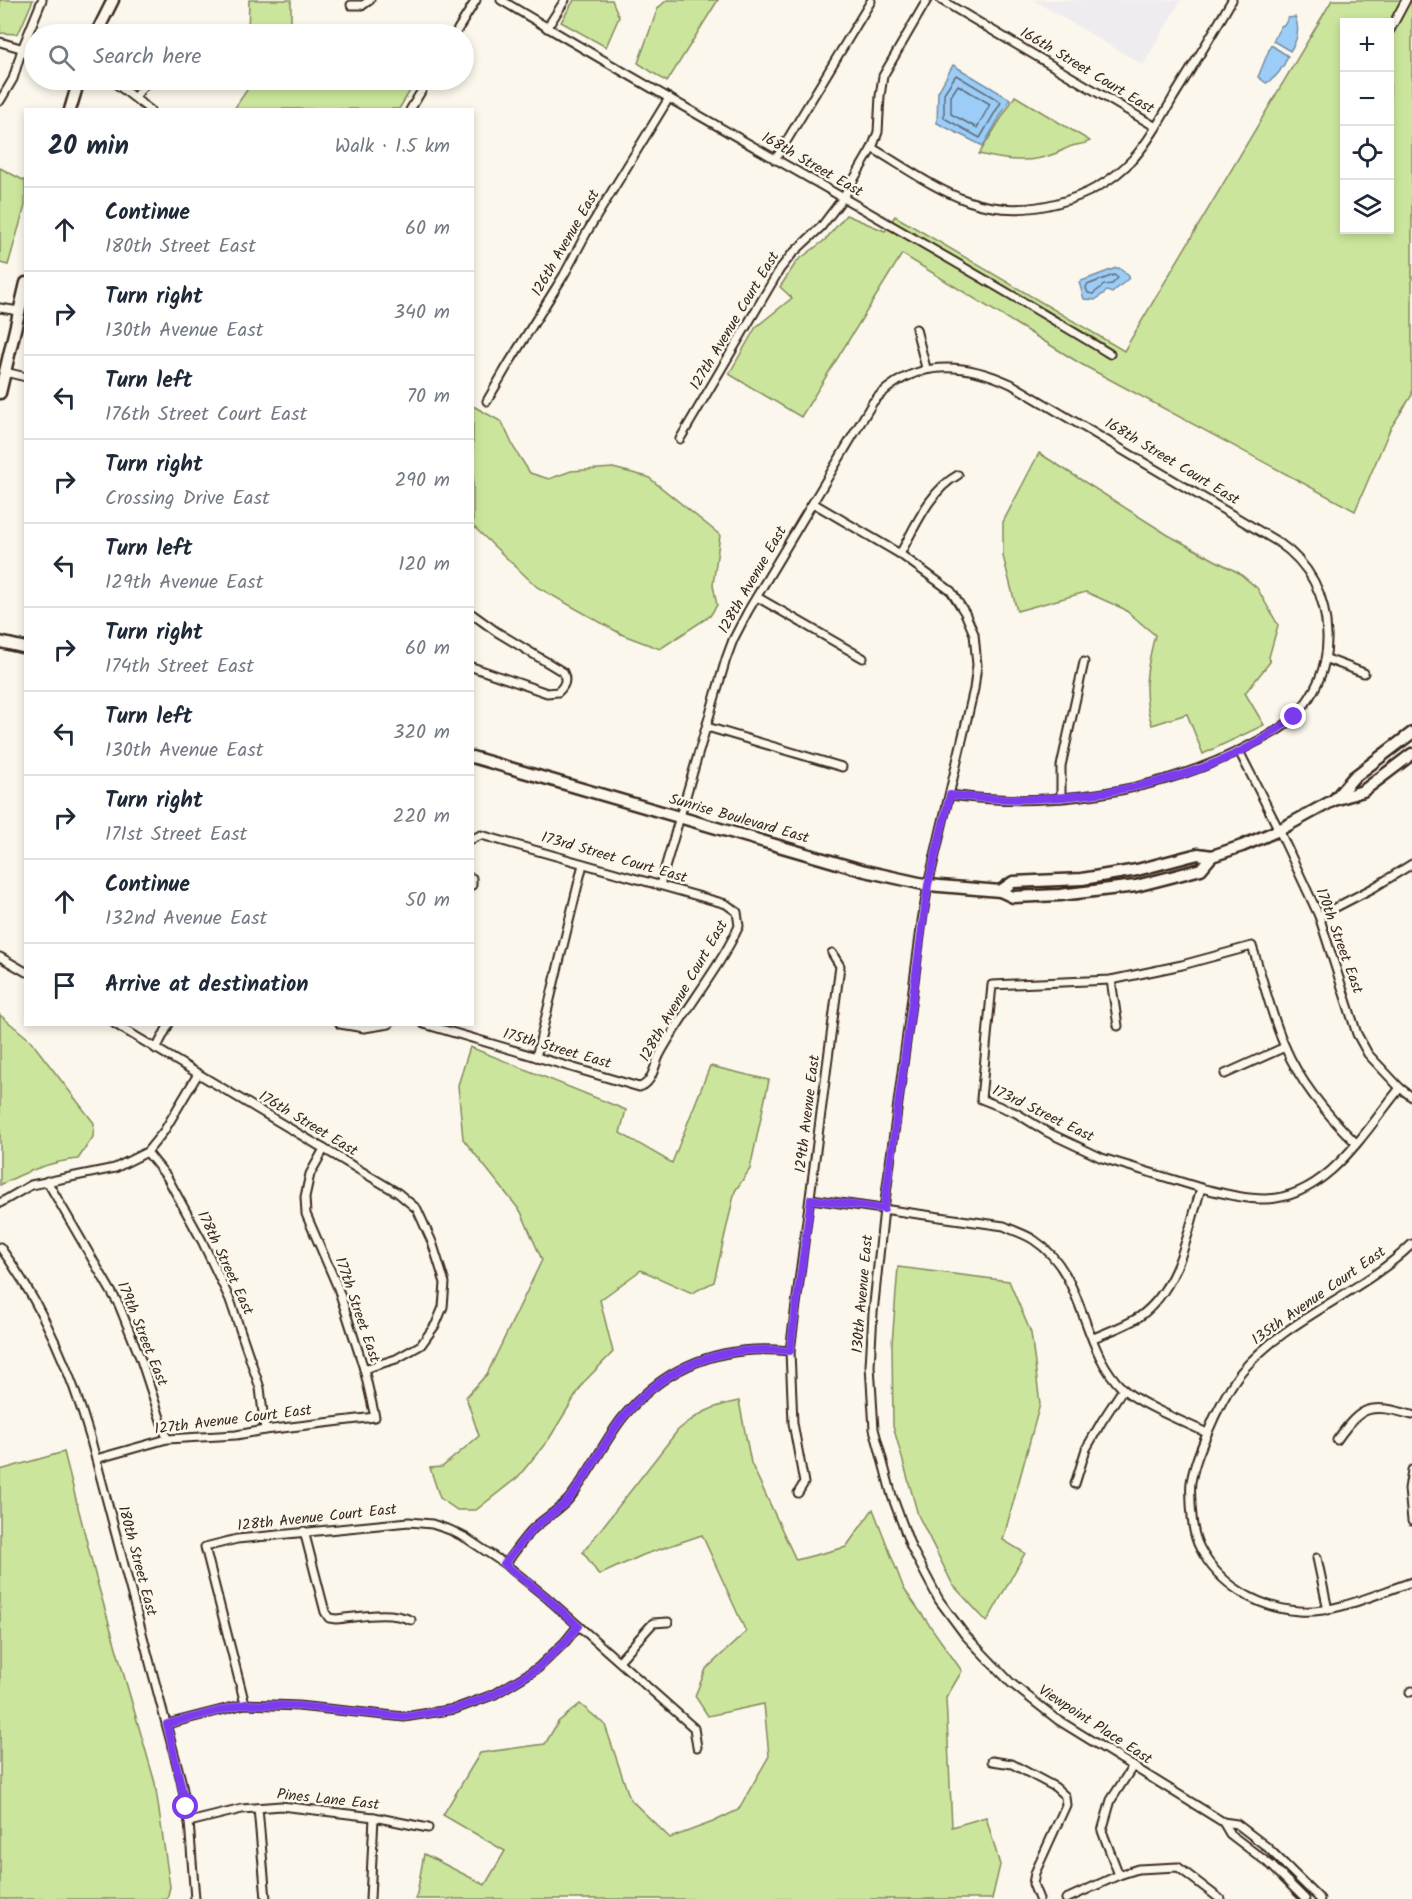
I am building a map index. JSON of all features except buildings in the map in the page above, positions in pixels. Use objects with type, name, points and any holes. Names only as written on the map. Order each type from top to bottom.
[{"type":"street","points":[[32,24],[42,0]]},
{"type":"street","points":[[101,24],[113,0]]},
{"type":"street","points":[[351,5],[363,4],[370,0]]},
{"type":"street","points":[[461,24],[476,0]]},
{"type":"street","name":"168th Street East","points":[[501,0],[775,160],[997,285],[1110,354]]},
{"type":"street","points":[[547,28],[565,0]]},
{"type":"street","name":"127th Avenue Court East","points":[[680,439],[780,269],[792,254],[821,227],[843,198],[872,148],[878,132],[884,76],[927,0]]},
{"type":"street","name":"166th Street Court East","points":[[941,0],[1156,128]]},
{"type":"street","points":[[872,148],[970,202],[1011,209],[1049,206],[1067,201],[1098,185],[1130,162],[1156,128],[1232,0]]},
{"type":"street","points":[[1394,21],[1406,0]]},
{"type":"street","points":[[775,160],[871,1]]},
{"type":"street","points":[[0,42],[22,49]]},
{"type":"street","points":[[0,101],[13,80],[24,44]]},
{"type":"street","points":[[71,108],[76,90]]},
{"type":"street","points":[[125,90],[148,108]]},
{"type":"street","points":[[135,97],[140,90]]},
{"type":"street","points":[[411,108],[422,90]]},
{"type":"street","name":"126th Avenue East","points":[[488,402],[509,363],[669,98]]},
{"type":"street","points":[[0,393],[24,291]]},
{"type":"street","points":[[0,308],[19,311]]},
{"type":"street","points":[[916,329],[926,368]]},
{"type":"street","name":"128th Avenue East","points":[[660,885],[733,640],[873,402],[882,392],[897,382],[926,368]]},
{"type":"street","name":"168th Street Court East","points":[[926,368],[976,370],[991,374],[1286,547],[1304,565],[1320,592],[1326,621],[1327,659]]},
{"type":"street","points":[[5,372],[24,377]]},
{"type":"street","points":[[900,554],[939,489],[948,480],[958,475]]},
{"type":"street","name":"130th Avenue East","points":[[813,503],[900,554],[951,591],[969,620],[974,634],[977,665],[974,689],[928,885],[884,1209],[870,1366],[874,1429],[892,1496],[911,1547],[939,1600],[965,1635]]},
{"type":"street","points":[[757,597],[862,658]]},
{"type":"street","points":[[474,615],[563,672],[566,677],[565,683],[558,692],[547,693],[474,668]]},
{"type":"street","points":[[0,642],[24,648]]},
{"type":"street","points":[[950,795],[1022,800],[1061,798],[1105,793],[1147,784],[1199,768],[1239,751],[1294,717],[1308,699],[1321,676],[1327,659],[1364,673]]},
{"type":"street","points":[[1061,798],[1061,766],[1084,662]]},
{"type":"street","points":[[707,727],[842,767]]},
{"type":"street","points":[[1334,800],[1354,777],[1412,733]]},
{"type":"street","name":"170th Street East","points":[[1239,751],[1319,916],[1357,1034],[1368,1054],[1400,1088],[1412,1097]]},
{"type":"street","points":[[1334,800],[1363,791],[1412,754]]},
{"type":"street","name":"Sunrise Boulevard East","points":[[474,758],[847,866],[928,885],[1000,891],[1013,897],[1060,895],[1136,886],[1202,869],[1212,856]]},
{"type":"street","name":"Sunrise Boulevard East","points":[[1000,891],[1013,882],[1082,879],[1137,870],[1198,854],[1212,856],[1279,830],[1334,800]]},
{"type":"street","name":"173rd Street Court East","points":[[474,838],[481,835],[660,885],[726,904],[737,912]]},
{"type":"street","points":[[536,1057],[583,864]]},
{"type":"street","points":[[1319,916],[1373,888],[1412,864]]},
{"type":"street","name":"128th Avenue Court East","points":[[648,1083],[659,1055],[735,934],[739,920],[737,912]]},
{"type":"street","points":[[1118,1026],[1111,980],[1182,965],[1252,946],[1285,1047],[1306,1086],[1331,1119],[1356,1143]]},
{"type":"street","name":"129th Avenue East","points":[[798,1493],[804,1483],[793,1423],[790,1351],[840,966],[832,953]]},
{"type":"street","points":[[0,957],[24,971]]},
{"type":"street","name":"173rd Street East","points":[[1111,980],[992,985],[981,1099],[1016,1113],[1047,1132],[1102,1158],[1201,1188]]},
{"type":"street","name":"176th Street East","points":[[118,1026],[398,1193],[417,1209],[440,1262],[445,1283],[444,1307],[436,1324],[421,1345],[396,1359],[364,1369]]},
{"type":"street","points":[[156,1049],[168,1026]]},
{"type":"street","points":[[348,1026],[356,1028],[372,1026]]},
{"type":"street","name":"175th Street East","points":[[440,1027],[639,1087],[648,1083]]},
{"type":"street","points":[[1225,1074],[1285,1047]]},
{"type":"street","points":[[0,1203],[32,1185],[115,1168],[147,1152],[164,1131],[198,1074]]},
{"type":"street","points":[[1093,1338],[1124,1326],[1140,1316],[1156,1301],[1170,1281],[1183,1250],[1201,1188],[1247,1198],[1268,1199],[1291,1195],[1325,1176],[1356,1143],[1400,1088]]},
{"type":"street","name":"177th Street East","points":[[324,1149],[310,1174],[305,1197],[306,1214],[338,1288],[364,1369],[375,1417]]},
{"type":"street","name":"178th Street East","points":[[147,1152],[167,1177],[202,1240],[230,1300],[260,1388],[265,1430]]},
{"type":"street","name":"179th Street East","points":[[47,1181],[119,1305],[141,1360],[167,1439]]},
{"type":"street","points":[[811,1199],[1004,1226],[1034,1240],[1056,1261],[1071,1284],[1100,1358],[1123,1389],[1207,1433]]},
{"type":"street","name":"135th Avenue Court East","points":[[1412,1244],[1378,1274],[1268,1345],[1241,1371],[1225,1396],[1207,1433],[1196,1460],[1190,1485],[1192,1521],[1199,1547],[1212,1567],[1238,1590],[1259,1603],[1302,1612],[1328,1610],[1412,1582]]},
{"type":"street","name":"180th Street East","points":[[0,1247],[34,1300],[62,1358],[79,1401],[167,1724],[189,1822],[195,1899]]},
{"type":"street","points":[[504,1564],[530,1531],[567,1501],[623,1417],[654,1385],[704,1358],[766,1349],[790,1351]]},
{"type":"street","points":[[1075,1484],[1086,1449],[1123,1389]]},
{"type":"street","points":[[1337,1440],[1358,1413],[1366,1410],[1386,1410],[1412,1415]]},
{"type":"street","name":"127th Avenue Court East","points":[[96,1459],[167,1439],[236,1435],[375,1417]]},
{"type":"street","points":[[1412,1470],[1409,1489],[1412,1521]]},
{"type":"street","name":"128th Avenue Court East","points":[[245,1704],[205,1547],[237,1539],[304,1531],[409,1522],[432,1524],[466,1538],[546,1597],[694,1728],[697,1747]]},
{"type":"street","points":[[304,1531],[325,1612],[329,1618],[389,1615],[402,1616],[411,1620]]},
{"type":"street","points":[[1317,1558],[1328,1610]]},
{"type":"street","points":[[619,1661],[653,1623],[668,1622]]},
{"type":"street","points":[[167,1724],[245,1704],[298,1706],[404,1717],[455,1709],[495,1694],[538,1668],[578,1626]]},
{"type":"street","name":"Viewpoint Place East","points":[[965,1635],[1011,1683],[1033,1702],[1058,1720],[1223,1822],[1237,1824],[1267,1847],[1320,1899]]},
{"type":"street","points":[[992,1761],[1012,1764],[1055,1787],[1065,1796],[1066,1805],[1035,1873],[1033,1884],[1039,1899]]},
{"type":"street","points":[[1119,1875],[1102,1831],[1111,1800],[1133,1766]]},
{"type":"street","name":"Pines Lane East","points":[[189,1822],[242,1809],[281,1806],[374,1817],[428,1828]]},
{"type":"street","points":[[258,1808],[266,1899]]},
{"type":"street","points":[[370,1899],[374,1817]]},
{"type":"street","name":"Viewpoint Place East","points":[[1223,1822],[1230,1834],[1272,1866],[1305,1899]]},
{"type":"street","points":[[1066,1899],[1138,1869],[1178,1867],[1220,1899]]},
{"type":"shaded area","points":[[1033,0],[1181,0],[1143,65]]},
{"type":"green space","points":[[0,0],[33,0],[16,34],[0,33]]},
{"type":"green space","points":[[249,0],[291,0],[291,24],[248,24]]},
{"type":"green space","points":[[574,0],[612,0],[619,17],[606,47],[561,22]]},
{"type":"green space","points":[[667,0],[718,0],[667,82],[638,63],[658,8]]},
{"type":"green space","points":[[1332,0],[1412,0],[1412,395],[1390,429],[1355,511],[1081,364],[902,254],[801,417],[729,374],[756,327],[792,298],[780,287],[797,261],[825,240],[846,215],[885,231],[895,216],[1124,351]]},
{"type":"green space","points":[[247,90],[411,90],[400,108],[235,108]]},
{"type":"green space","points":[[1015,96],[1090,141],[1036,159],[1007,159],[979,154]]},
{"type":"green space","points":[[0,168],[24,180],[24,209],[8,265],[0,263]]},
{"type":"green space","points":[[474,407],[502,422],[514,448],[530,473],[549,479],[571,471],[613,468],[648,477],[720,535],[713,585],[717,605],[710,616],[660,649],[623,635],[537,587],[474,527]]},
{"type":"green space","points":[[1039,453],[1168,535],[1239,573],[1257,588],[1278,625],[1269,657],[1270,662],[1245,693],[1264,725],[1203,754],[1187,714],[1152,725],[1146,691],[1155,635],[1124,609],[1086,592],[1017,611],[1003,556],[1003,522]]},
{"type":"green space","points":[[0,1015],[30,1040],[94,1123],[93,1137],[78,1159],[38,1168],[0,1185]]},
{"type":"green space","points":[[470,1047],[626,1110],[620,1133],[672,1163],[710,1066],[769,1080],[750,1169],[735,1191],[714,1282],[692,1293],[641,1270],[600,1300],[613,1352],[584,1382],[549,1439],[518,1477],[476,1510],[457,1510],[440,1498],[430,1468],[442,1467],[479,1436],[466,1397],[487,1374],[542,1260],[521,1212],[463,1139],[458,1085]]},
{"type":"green space","points":[[898,1267],[1009,1281],[1031,1333],[1040,1404],[1003,1540],[1025,1553],[987,1622],[953,1585],[918,1515],[893,1426],[892,1344]]},
{"type":"green space","points":[[739,1401],[751,1463],[796,1560],[846,1547],[873,1509],[904,1589],[962,1671],[946,1698],[952,1827],[986,1817],[1000,1865],[992,1899],[416,1899],[424,1854],[485,1885],[505,1851],[443,1815],[480,1753],[545,1744],[558,1722],[580,1704],[605,1725],[630,1799],[670,1838],[738,1810],[769,1756],[764,1704],[708,1716],[695,1696],[706,1669],[746,1632],[702,1535],[643,1555],[599,1575],[583,1552],[678,1430],[706,1411]]},
{"type":"green space","points":[[64,1452],[96,1578],[155,1783],[170,1887],[167,1899],[0,1899],[0,1470]]},
{"type":"water","points":[[1295,17],[1297,35],[1290,51],[1273,41],[1288,18]]},
{"type":"water","points":[[1271,45],[1288,56],[1279,72],[1266,83],[1258,77]]},
{"type":"water","points":[[953,65],[1010,99],[983,146],[937,123],[938,92]]},
{"type":"water","points":[[1119,268],[1129,278],[1112,293],[1107,291],[1095,300],[1084,299],[1079,282]]},
{"type":"route","points":[[186,1807],[167,1724],[245,1704],[298,1706],[404,1717],[455,1709],[495,1694],[538,1668],[578,1626],[504,1564],[530,1531],[567,1501],[623,1417],[654,1385],[704,1358],[766,1349],[790,1351],[811,1199],[884,1209],[922,921],[928,885],[950,795],[992,800],[1022,800],[1105,793],[1147,784],[1199,768],[1239,751],[1294,717]]}]
